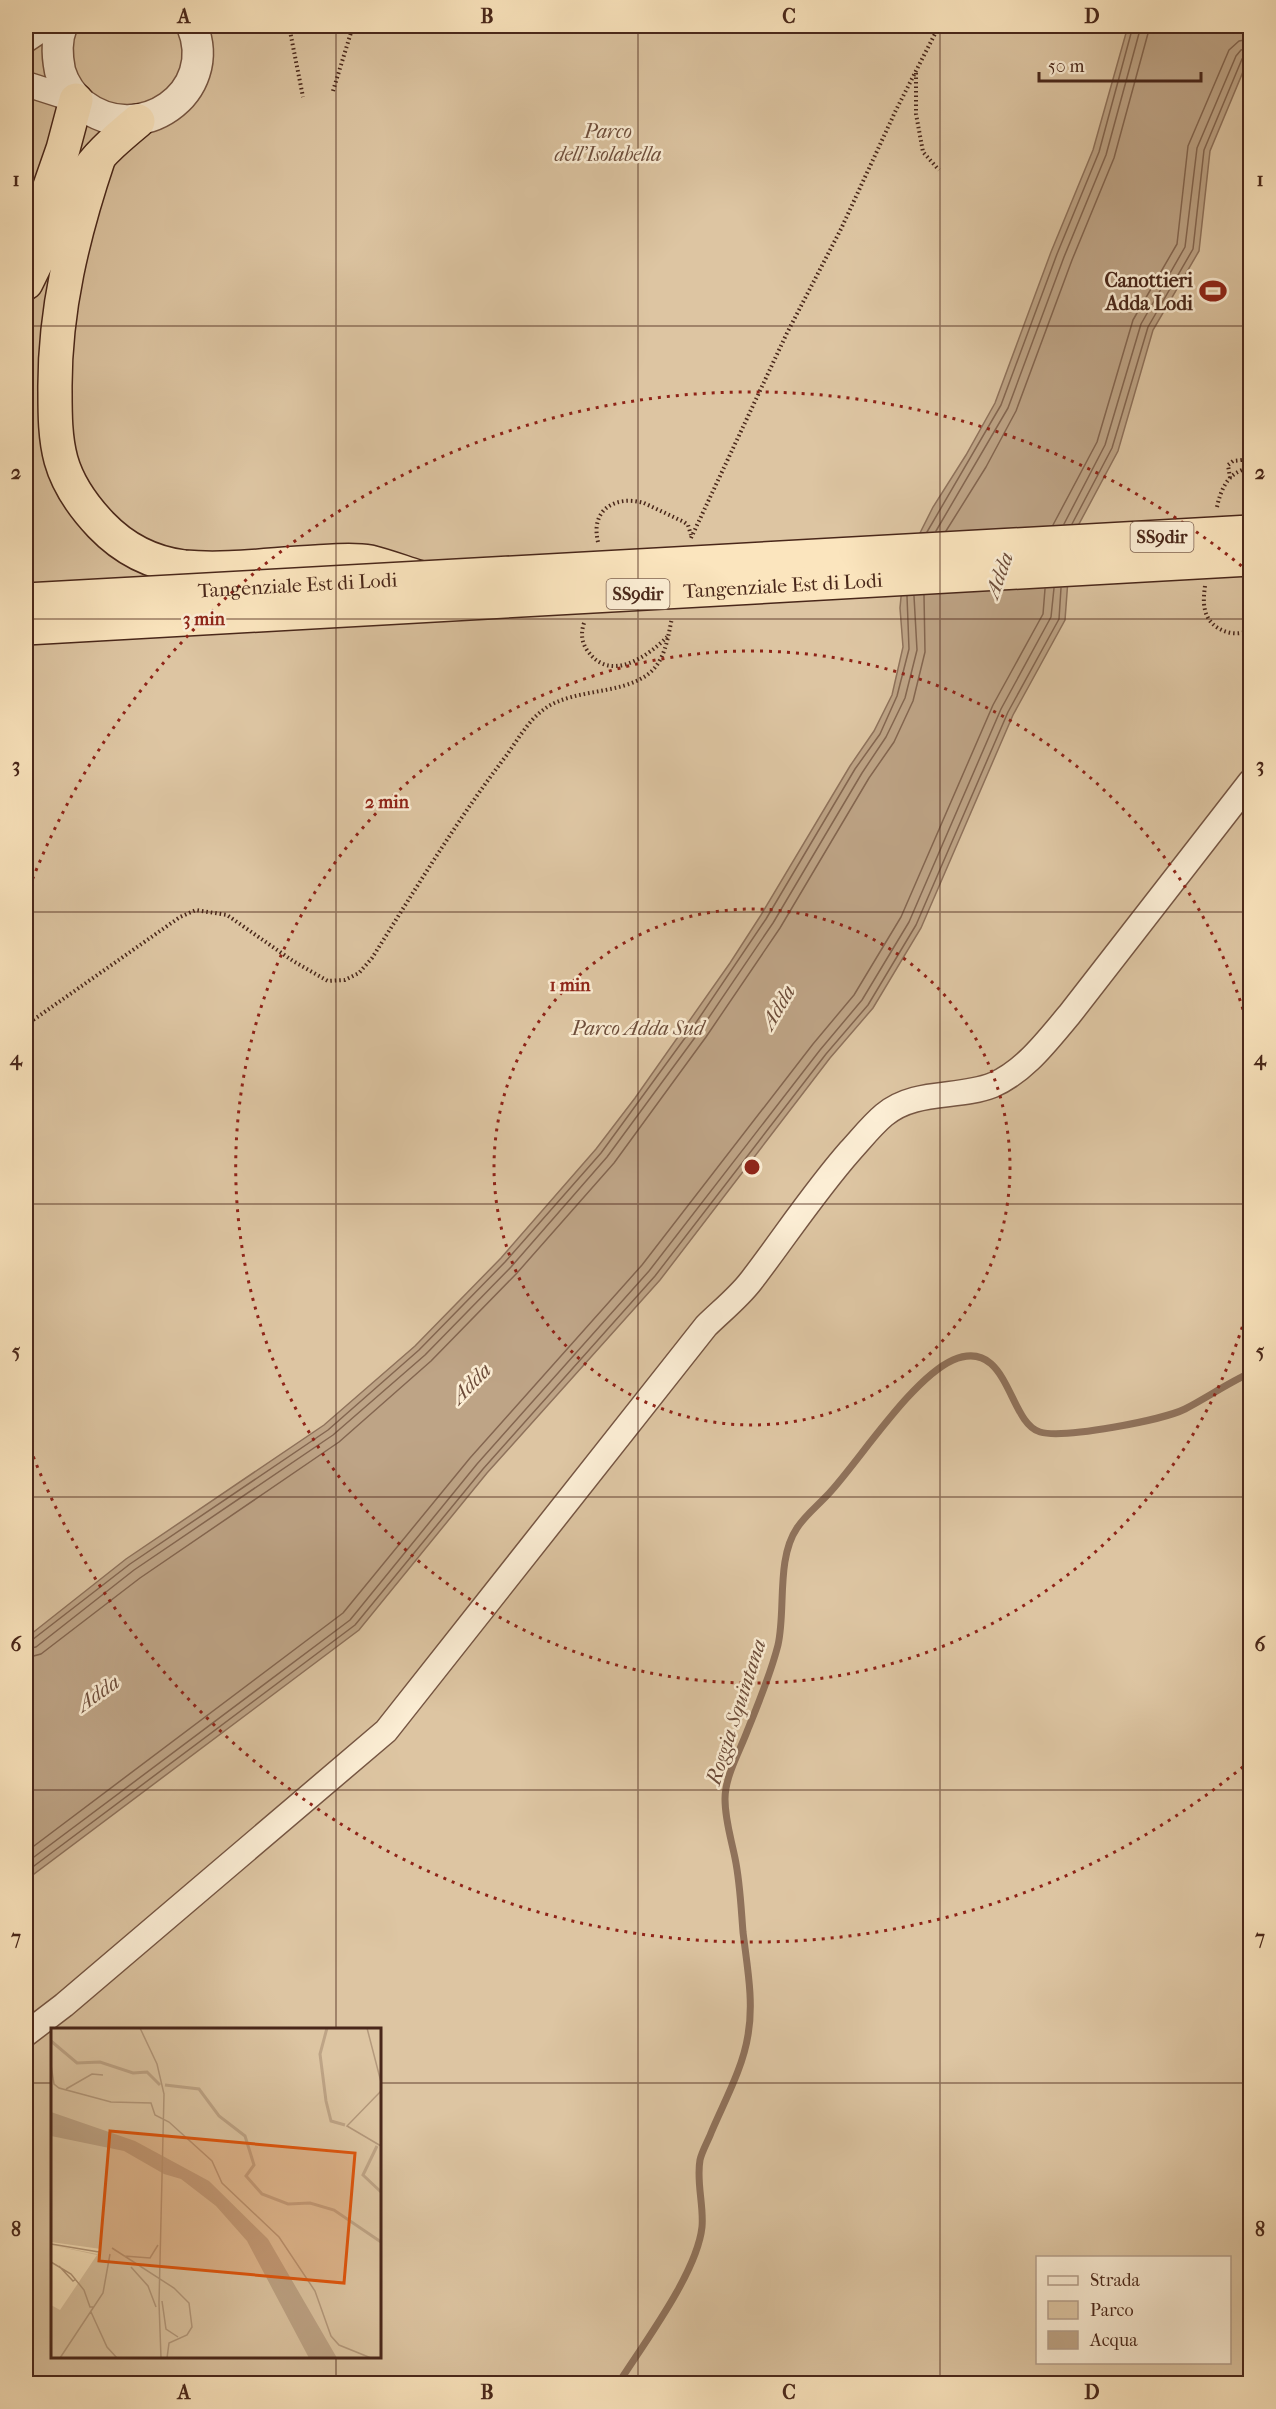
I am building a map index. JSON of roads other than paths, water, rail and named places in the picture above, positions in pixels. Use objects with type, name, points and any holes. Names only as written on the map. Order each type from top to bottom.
[{"type":"highway","points":[[26,256],[53,178],[76,100]]},
{"type":"highway","points":[[26,284],[64,208],[99,157],[138,121]]},
{"type":"highway","points":[[99,157],[78,219],[66,269],[58,326],[54,380],[55,422],[61,460],[74,492],[90,513],[108,532],[142,556],[174,565],[211,568],[346,560],[370,562],[423,578]]},
{"type":"highway","points":[[26,228],[53,178]]},
{"type":"highway","name":"Tangenziale Est di Lodi","points":[[26,600],[1251,532]]},
{"type":"highway","name":"Tangenziale Est di Lodi","points":[[26,628],[1251,559]]},
{"type":"street","points":[[26,40],[47,26]]},
{"type":"street","points":[[62,26],[57,56],[62,79],[76,100]]},
{"type":"street","points":[[26,84],[76,100],[94,113],[115,121],[138,121],[159,114],[178,100],[191,81],[197,59],[196,36],[192,26]]},
{"type":"street","points":[[26,2034],[64,2005],[386,1731],[706,1326],[749,1284],[828,1177],[867,1132],[885,1113],[907,1102],[925,1097],[969,1092],[993,1085],[1014,1074],[1070,1015],[1251,782]]},
{"type":"water","name":"Adda","points":[[1128,26],[1250,26],[1250,55],[1210,151],[1199,251],[1153,330],[1118,451],[1071,539],[1065,620],[1013,715],[921,928],[873,1008],[830,1058],[660,1280],[487,1473],[359,1630],[26,1880],[26,1638],[126,1559],[324,1425],[415,1346],[501,1258],[596,1149],[635,1098],[730,963],[850,766],[874,731],[892,695],[903,647],[900,608],[904,565],[933,507],[995,403],[1051,252],[1093,150]]},
{"type":"waterway","name":"Roggia Squintana","points":[[618,2384],[668,2307],[698,2245],[702,2227],[700,2160],[738,2072],[746,2047],[750,2022],[749,1984],[738,1876],[728,1829],[725,1799],[730,1773],[768,1677],[778,1645],[786,1554],[797,1528],[832,1490],[905,1400],[938,1369],[953,1360],[972,1356],[986,1360],[997,1370],[1029,1425],[1040,1432],[1052,1433],[1091,1431],[1173,1413],[1185,1409],[1250,1373]]},
{"type":"place","name":"Canottieri Adda Lodi","points":[[1213,291]]},
{"type":"park label","name":"Parco dell'Isolabella","points":[[608,142]]},
{"type":"park label","name":"Parco Adda Sud","points":[[638,1028]]}]
